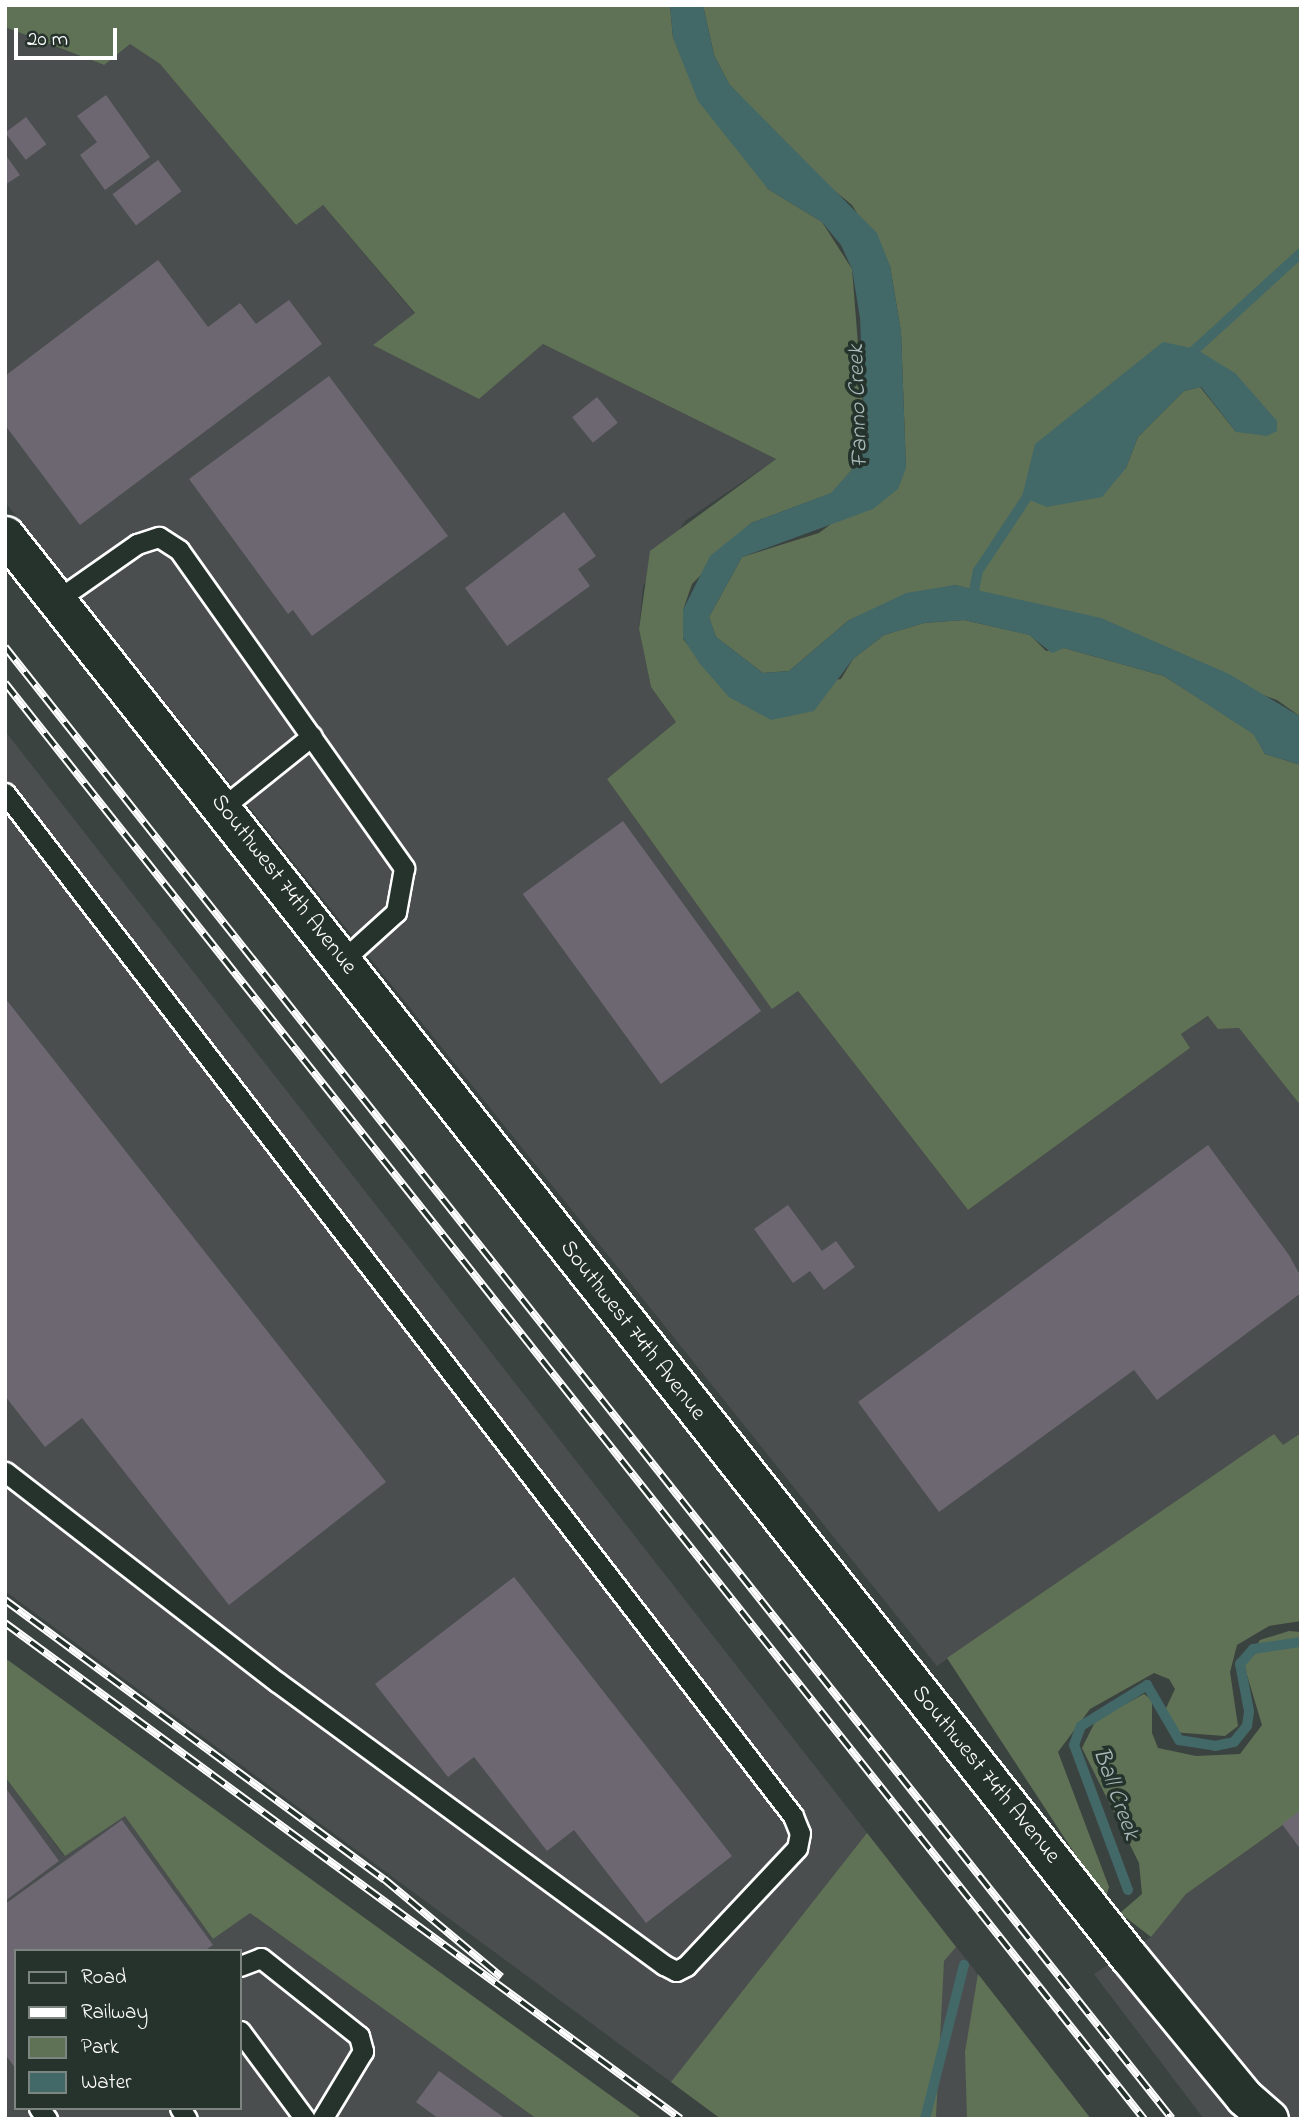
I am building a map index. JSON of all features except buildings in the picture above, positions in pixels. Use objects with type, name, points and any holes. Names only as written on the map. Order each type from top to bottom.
[{"type":"street","name":"Southwest 74th Avenue","points":[[5,535],[1129,1957],[1244,2097],[1269,2119]]},
{"type":"lane","points":[[57,600],[137,544],[159,537],[179,550],[404,867],[396,912],[342,961]]},
{"type":"lane","points":[[222,808],[312,736]]},
{"type":"lane","points":[[5,793],[793,1816],[800,1833],[797,1848],[686,1966],[676,1971],[664,1965],[277,1682],[5,1472]]},
{"type":"lane","points":[[242,1965],[261,1958],[359,2036],[363,2051],[322,2119]]},
{"type":"lane","points":[[242,2034],[305,2119]]},
{"type":"shaded area","points":[[5,27],[103,65],[130,44],[160,64],[296,225],[322,204],[415,314],[374,345],[479,399],[543,344],[776,459],[685,521],[643,586],[639,629],[651,687],[676,722],[607,779],[773,1008],[798,991],[968,1210],[1190,1048],[1181,1034],[1209,1016],[1218,1029],[1239,1028],[1301,1106],[1301,1433],[1283,1446],[1274,1434],[937,1666],[5,502]]},
{"type":"shaded area","points":[[5,731],[1091,2119],[721,2119],[5,1591]]},
{"type":"shaded area","points":[[5,1777],[64,1856],[125,1815],[213,1939],[250,1912],[537,2119],[5,2119]]},
{"type":"shaded area","points":[[1301,1812],[1301,2119],[1204,2119],[1094,1974],[1151,1937],[1186,1894]]},
{"type":"green space","points":[[5,5],[670,5],[673,38],[768,189],[822,222],[852,269],[864,419],[856,465],[832,493],[751,523],[692,584],[683,610],[683,639],[729,697],[841,679],[853,659],[884,635],[924,623],[964,620],[1030,635],[1046,651],[1064,648],[1164,676],[1254,734],[1265,754],[1301,765],[1301,1106],[1239,1028],[1218,1029],[1208,1016],[1181,1034],[1190,1048],[968,1210],[798,991],[772,1009],[607,779],[676,722],[651,687],[639,629],[650,551],[776,459],[543,344],[479,399],[373,345],[415,313],[323,205],[296,225],[160,64],[130,44],[104,65],[5,27]]},
{"type":"green space","points":[[703,5],[1301,5],[1301,717],[1277,700],[995,595],[955,585],[849,620],[789,671],[763,673],[716,637],[709,617],[742,557],[819,533],[906,468],[901,332],[890,266],[852,205],[814,174],[729,84],[714,55]],"holes":[[[1196,349],[1236,432],[1200,387],[1184,391],[1138,437],[1126,468],[1022,497]]]},
{"type":"green space","points":[[1301,1433],[1301,1621],[1269,1626],[1237,1645],[1230,1672],[1238,1726],[1225,1736],[1171,1732],[1161,1719],[1175,1689],[1169,1679],[1154,1673],[1090,1709],[1058,1752],[1109,1887],[1105,1900],[947,1658],[1274,1434],[1283,1445]]},
{"type":"green space","points":[[1289,1631],[1301,1632],[1301,1812],[1186,1894],[1151,1937],[1120,1913],[1142,1894],[1139,1863],[1082,1748],[1096,1720],[1144,1694],[1152,1700],[1152,1733],[1158,1748],[1196,1756],[1240,1754],[1262,1725],[1244,1665],[1260,1640]]},
{"type":"green space","points":[[5,1658],[643,2119],[537,2119],[250,1913],[213,1939],[125,1816],[65,1856],[5,1777]]},
{"type":"green space","points":[[867,1833],[956,1947],[944,1961],[936,2117],[721,2119],[671,2082]]},
{"type":"green space","points":[[978,1974],[1091,2119],[967,2119],[965,2052]]},
{"type":"water","points":[[670,5],[703,5],[714,55],[729,84],[877,233],[890,266],[901,332],[906,468],[898,489],[873,509],[742,557],[709,617],[716,637],[763,673],[789,671],[849,620],[906,593],[955,585],[1101,618],[1229,674],[1301,717],[1301,765],[1265,754],[1253,734],[1164,676],[1064,648],[1052,653],[1029,635],[964,620],[924,623],[884,635],[853,659],[814,711],[771,720],[729,697],[700,664],[683,638],[683,610],[710,556],[751,523],[831,493],[856,465],[864,419],[860,318],[852,269],[841,245],[822,222],[768,189],[698,101],[673,38]]},
{"type":"water","points":[[1163,342],[1196,349],[1235,373],[1277,421],[1277,431],[1267,436],[1236,432],[1201,387],[1184,391],[1138,437],[1126,468],[1102,497],[1047,507],[1022,497],[1035,444]]},
{"type":"waterway","points":[[1187,357],[1301,253]]},
{"type":"waterway","points":[[972,601],[978,571],[1033,488]]},
{"type":"waterway","name":"Ball Creek","points":[[1128,1890],[1074,1745],[1081,1726],[1147,1685],[1179,1740],[1215,1746],[1234,1742],[1247,1726],[1249,1711],[1240,1664],[1253,1649],[1301,1642]]},
{"type":"waterway","name":"Ball Creek","points":[[925,2119],[964,1965]]},
{"type":"railway","points":[[5,647],[1172,2119]]},
{"type":"railway","points":[[5,683],[1144,2119]]},
{"type":"railway","points":[[5,1600],[384,1879],[501,1977]]},
{"type":"railway","points":[[5,1623],[681,2119]]},
{"type":"water label","name":"Fanno Creek","points":[[859,406]]}]
